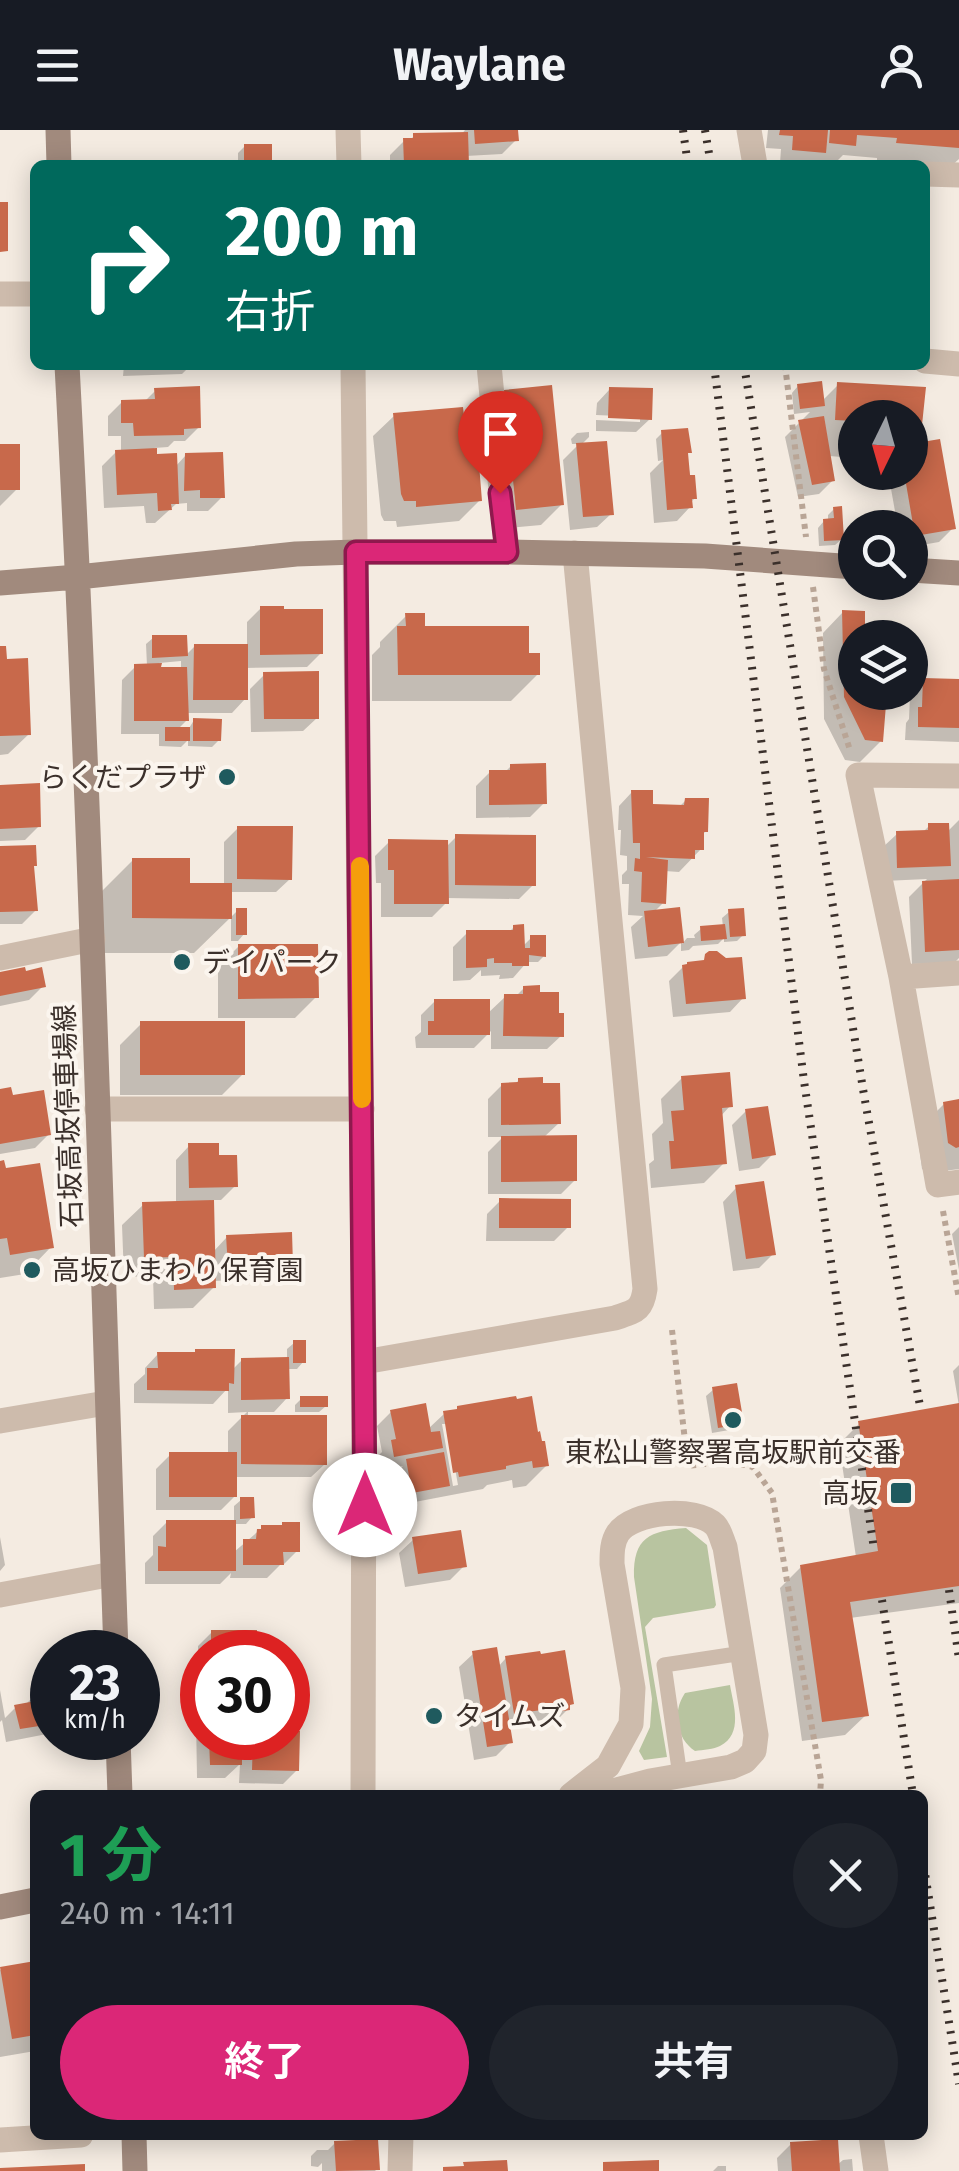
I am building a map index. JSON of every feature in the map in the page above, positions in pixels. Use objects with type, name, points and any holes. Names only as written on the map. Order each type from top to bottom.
[{"type":"main road","points":[[58,130],[59,160]]},
{"type":"main road","name":"石坂高坂停車場線","points":[[67,370],[92,939],[115,1630]]},
{"type":"main road","points":[[0,583],[296,554],[356,552],[706,556],[838,565]]},
{"type":"main road","points":[[928,571],[959,574]]},
{"type":"main road","points":[[119,1760],[120,1790]]},
{"type":"main road","points":[[0,1906],[30,1901]]},
{"type":"main road","points":[[134,2140],[135,2171]]},
{"type":"street","points":[[348,130],[348,160]]},
{"type":"street","points":[[749,130],[753,160]]},
{"type":"street","points":[[930,174],[959,175]]},
{"type":"street","points":[[0,294],[30,294]]},
{"type":"street","points":[[930,362],[959,364]]},
{"type":"street","points":[[353,370],[364,1362],[364,1790]]},
{"type":"street","points":[[489,370],[507,552]]},
{"type":"street","points":[[364,1362],[615,1318],[644,1303],[574,553]]},
{"type":"street","points":[[948,1184],[858,775],[959,776]]},
{"type":"street","points":[[0,958],[92,939]]},
{"type":"street","points":[[901,977],[959,973]]},
{"type":"street","points":[[97,1108],[362,1109]]},
{"type":"street","points":[[0,1422],[106,1404]]},
{"type":"street","points":[[577,1790],[608,1766],[631,1724],[633,1688],[612,1564],[612,1548],[619,1530],[633,1520],[678,1512],[699,1516],[716,1526],[725,1547],[756,1735],[754,1750],[745,1761],[730,1767],[617,1790]]},
{"type":"street","points":[[0,1595],[113,1574]]},
{"type":"street","points":[[0,2140],[30,2138]]},
{"type":"street","points":[[400,2171],[401,2140]]},
{"type":"street","points":[[871,2140],[876,2171]]},
{"type":"lane","points":[[680,1776],[664,1665],[743,1653]]},
{"type":"path","points":[[786,370],[807,543]]},
{"type":"path","points":[[812,582],[824,669],[858,775]]},
{"type":"path","points":[[948,1184],[959,1299]]},
{"type":"path","points":[[672,1330],[688,1466],[729,1460],[752,1467],[772,1493],[820,1790]]},
{"type":"green space","points":[[686,1528],[707,1545],[716,1605],[653,1618],[645,1627],[667,1757],[644,1760],[639,1751],[650,1727],[652,1699],[634,1564],[641,1545],[653,1534]]},
{"type":"green space","points":[[730,1685],[735,1718],[732,1734],[720,1746],[695,1751],[680,1732],[677,1716],[681,1700],[685,1693]]},
{"type":"building","points":[[474,130],[518,130],[519,141],[475,144]]},
{"type":"building","points":[[780,130],[828,130],[826,153],[792,150],[793,136],[779,135]]},
{"type":"building","points":[[830,130],[959,130],[959,148],[896,143],[897,138],[857,135],[856,146],[829,143]]},
{"type":"building","points":[[468,132],[469,160],[404,160],[403,138],[413,138],[413,133]]},
{"type":"building","points":[[244,144],[272,144],[272,160],[244,160]]},
{"type":"building","points":[[0,202],[8,202],[8,251],[0,252]]},
{"type":"building","points":[[822,381],[825,406],[800,409],[797,384]]},
{"type":"building","points":[[837,382],[926,387],[925,400],[838,400],[835,420]]},
{"type":"building","points":[[552,385],[564,505],[516,510],[504,390]]},
{"type":"building","points":[[200,386],[201,428],[184,429],[184,435],[134,436],[133,423],[121,423],[121,400],[155,399],[154,388]]},
{"type":"building","points":[[609,387],[653,388],[652,420],[608,418]]},
{"type":"building","points":[[463,407],[464,416],[475,415],[482,501],[416,507],[416,501],[404,501],[393,413]]},
{"type":"building","points":[[824,416],[835,481],[812,485],[798,420]]},
{"type":"building","points":[[688,428],[690,475],[695,475],[697,499],[692,499],[693,508],[667,510],[661,430]]},
{"type":"building","points":[[940,439],[956,529],[928,534],[928,510],[911,510],[907,490],[928,490],[928,441]]},
{"type":"building","points":[[607,441],[614,515],[583,517],[576,443]]},
{"type":"building","points":[[0,444],[20,444],[20,490],[0,490]]},
{"type":"building","points":[[157,448],[157,454],[177,453],[179,504],[171,504],[172,510],[158,511],[157,493],[117,495],[115,450]]},
{"type":"building","points":[[223,452],[225,498],[200,498],[200,490],[184,491],[185,453]]},
{"type":"building","points":[[842,506],[838,510],[838,540],[824,541],[823,519],[834,518],[833,507]]},
{"type":"building","points":[[260,606],[323,609],[323,654],[260,655]]},
{"type":"building","points":[[842,610],[865,611],[865,620],[842,620]]},
{"type":"building","points":[[405,613],[425,613],[425,626],[529,626],[529,653],[540,653],[540,675],[398,675],[397,626],[406,626]]},
{"type":"building","points":[[152,635],[187,635],[188,656],[152,658]]},
{"type":"building","points":[[194,644],[248,644],[248,700],[193,700]]},
{"type":"building","points":[[0,646],[6,646],[7,659],[28,658],[31,735],[0,736]]},
{"type":"building","points":[[162,663],[161,667],[187,667],[189,721],[134,721],[134,664]]},
{"type":"building","points":[[319,671],[319,719],[264,719],[263,672]]},
{"type":"building","points":[[928,678],[959,679],[959,728],[918,727],[918,710],[928,710]]},
{"type":"building","points":[[850,710],[886,710],[883,742],[865,740]]},
{"type":"building","points":[[193,718],[222,719],[221,741],[193,741]]},
{"type":"building","points":[[165,727],[190,727],[190,741],[165,741]]},
{"type":"building","points":[[546,763],[547,804],[489,805],[489,770],[510,770],[510,764]]},
{"type":"building","points":[[40,783],[41,827],[0,829],[0,785]]},
{"type":"building","points":[[631,790],[653,790],[653,804],[684,805],[685,798],[709,798],[704,850],[695,850],[695,859],[646,857],[668,860],[666,904],[641,902],[642,872],[634,871],[635,858],[640,859],[640,843],[633,843]]},
{"type":"building","points":[[928,823],[949,823],[951,866],[897,868],[896,831],[928,830]]},
{"type":"building","points":[[237,826],[293,826],[292,880],[237,879]]},
{"type":"building","points":[[455,834],[536,835],[536,886],[455,885]]},
{"type":"building","points":[[388,839],[448,840],[449,904],[394,904],[394,870],[388,870]]},
{"type":"building","points":[[36,845],[38,911],[0,912],[0,846]]},
{"type":"building","points":[[132,858],[190,858],[190,883],[232,883],[232,919],[132,918]]},
{"type":"building","points":[[959,879],[959,950],[925,952],[922,881]]},
{"type":"building","points":[[680,907],[684,943],[648,947],[644,911]]},
{"type":"building","points":[[236,908],[247,908],[247,935],[236,935]]},
{"type":"building","points":[[744,908],[746,936],[730,937],[728,909]]},
{"type":"building","points":[[524,924],[525,948],[530,948],[530,935],[546,935],[546,957],[529,955],[529,966],[494,963],[494,958],[487,959],[487,967],[466,968],[466,930],[513,930],[513,925]]},
{"type":"building","points":[[725,924],[727,939],[701,941],[700,926]]},
{"type":"building","points":[[238,944],[318,944],[319,998],[238,999]]},
{"type":"building","points":[[709,951],[717,951],[726,958],[742,957],[746,999],[686,1004],[682,965],[704,960]]},
{"type":"building","points":[[25,967],[26,971],[42,967],[46,987],[0,996],[0,972]]},
{"type":"building","points":[[540,985],[540,992],[559,992],[564,1037],[503,1036],[504,994],[523,994],[523,986]]},
{"type":"building","points":[[434,999],[490,999],[490,1035],[428,1035],[428,1021],[434,1021]]},
{"type":"building","points":[[140,1021],[245,1021],[245,1075],[140,1075]]},
{"type":"building","points":[[730,1072],[733,1107],[722,1108],[727,1164],[671,1169],[671,1111],[684,1110],[681,1076]]},
{"type":"building","points":[[543,1077],[543,1083],[560,1083],[561,1124],[501,1125],[501,1083]]},
{"type":"building","points":[[11,1087],[13,1095],[44,1090],[51,1135],[0,1144],[0,1089]]},
{"type":"building","points":[[959,1099],[956,1148],[948,1143],[943,1102]]},
{"type":"building","points":[[768,1106],[776,1155],[752,1159],[745,1109]]},
{"type":"building","points":[[577,1135],[577,1181],[501,1182],[501,1136]]},
{"type":"building","points":[[188,1143],[219,1143],[219,1155],[237,1155],[238,1187],[189,1188]]},
{"type":"building","points":[[4,1160],[6,1168],[40,1163],[54,1248],[10,1255],[7,1238],[0,1239],[0,1161]]},
{"type":"building","points":[[764,1181],[776,1255],[746,1259],[735,1185]]},
{"type":"building","points":[[499,1198],[571,1199],[571,1228],[499,1228]]},
{"type":"building","points":[[214,1200],[216,1288],[174,1290],[173,1257],[144,1258],[142,1202]]},
{"type":"building","points":[[292,1232],[293,1265],[228,1268],[226,1235]]},
{"type":"building","points":[[293,1340],[306,1340],[306,1363],[293,1363]]},
{"type":"building","points":[[235,1349],[234,1384],[229,1383],[229,1391],[147,1390],[147,1368],[158,1368],[157,1352]]},
{"type":"building","points":[[289,1357],[290,1399],[241,1400],[241,1358]]},
{"type":"building","points":[[737,1383],[744,1424],[718,1428],[712,1387]]},
{"type":"building","points":[[300,1396],[328,1396],[328,1407],[300,1407]]},
{"type":"building","points":[[532,1396],[549,1466],[533,1468],[532,1461],[459,1477],[458,1472],[453,1473],[443,1411]]},
{"type":"building","points":[[426,1403],[431,1432],[440,1431],[443,1448],[394,1457],[391,1440],[396,1439],[390,1410]]},
{"type":"building","points":[[959,1403],[959,1586],[850,1602],[869,1716],[822,1722],[800,1565],[878,1551],[858,1421]]},
{"type":"building","points":[[241,1415],[327,1415],[327,1465],[241,1464]]},
{"type":"building","points":[[169,1452],[237,1452],[237,1497],[169,1497]]},
{"type":"building","points":[[444,1452],[450,1486],[412,1493],[406,1459]]},
{"type":"building","points":[[240,1497],[254,1497],[255,1518],[240,1519]]},
{"type":"building","points":[[166,1520],[236,1520],[236,1571],[158,1571],[158,1546],[166,1547]]},
{"type":"building","points":[[300,1522],[300,1552],[283,1552],[284,1565],[243,1565],[243,1539],[256,1539],[261,1525]]},
{"type":"building","points":[[461,1530],[467,1567],[418,1574],[412,1537]]},
{"type":"building","points":[[497,1647],[513,1743],[487,1747],[472,1651]]},
{"type":"building","points":[[565,1650],[574,1704],[570,1710],[556,1712],[555,1708],[514,1714],[505,1656]]},
{"type":"building","points":[[30,1702],[30,1727],[20,1729],[14,1705]]},
{"type":"building","points":[[210,1760],[242,1760],[242,1765],[210,1765]]},
{"type":"building","points":[[252,1760],[299,1760],[299,1771],[252,1770]]},
{"type":"building","points":[[30,1962],[30,2036],[12,2039],[0,1967]]},
{"type":"building","points":[[378,2140],[380,2170],[336,2171],[334,2141]]},
{"type":"building","points":[[838,2140],[840,2171],[792,2171],[790,2142]]},
{"type":"building","points":[[507,2160],[508,2171],[443,2171],[443,2167],[464,2166],[463,2162]]},
{"type":"building","points":[[659,2160],[659,2171],[603,2171],[603,2162]]},
{"type":"building","points":[[85,2164],[85,2171],[0,2171],[0,2168]]},
{"type":"railway","points":[[683,130],[687,160]]},
{"type":"railway","points":[[705,130],[710,160]]},
{"type":"railway","points":[[715,370],[804,1081],[874,1549]]},
{"type":"railway","points":[[745,370],[864,1095],[920,1406]]},
{"type":"railway","points":[[949,1590],[959,1659]]},
{"type":"railway","points":[[882,1600],[912,1790]]},
{"type":"railway","points":[[928,1892],[959,2084]]},
{"type":"slow traffic","points":[[360,866],[362,1099]]},
{"type":"place","name":"らくだプラザ","points":[[227,777]]},
{"type":"place","name":"デイパーク","points":[[182,962]]},
{"type":"place","name":"高坂ひまわり保育園","points":[[32,1270]]},
{"type":"place","name":"東松山警察署高坂駅前交番","points":[[733,1420]]},
{"type":"place","name":"高坂","points":[[901,1493]]},
{"type":"place","name":"タイムズ","points":[[434,1716]]},
{"type":"route","points":[[365,1505],[356,552],[507,552],[500,493]]}]
